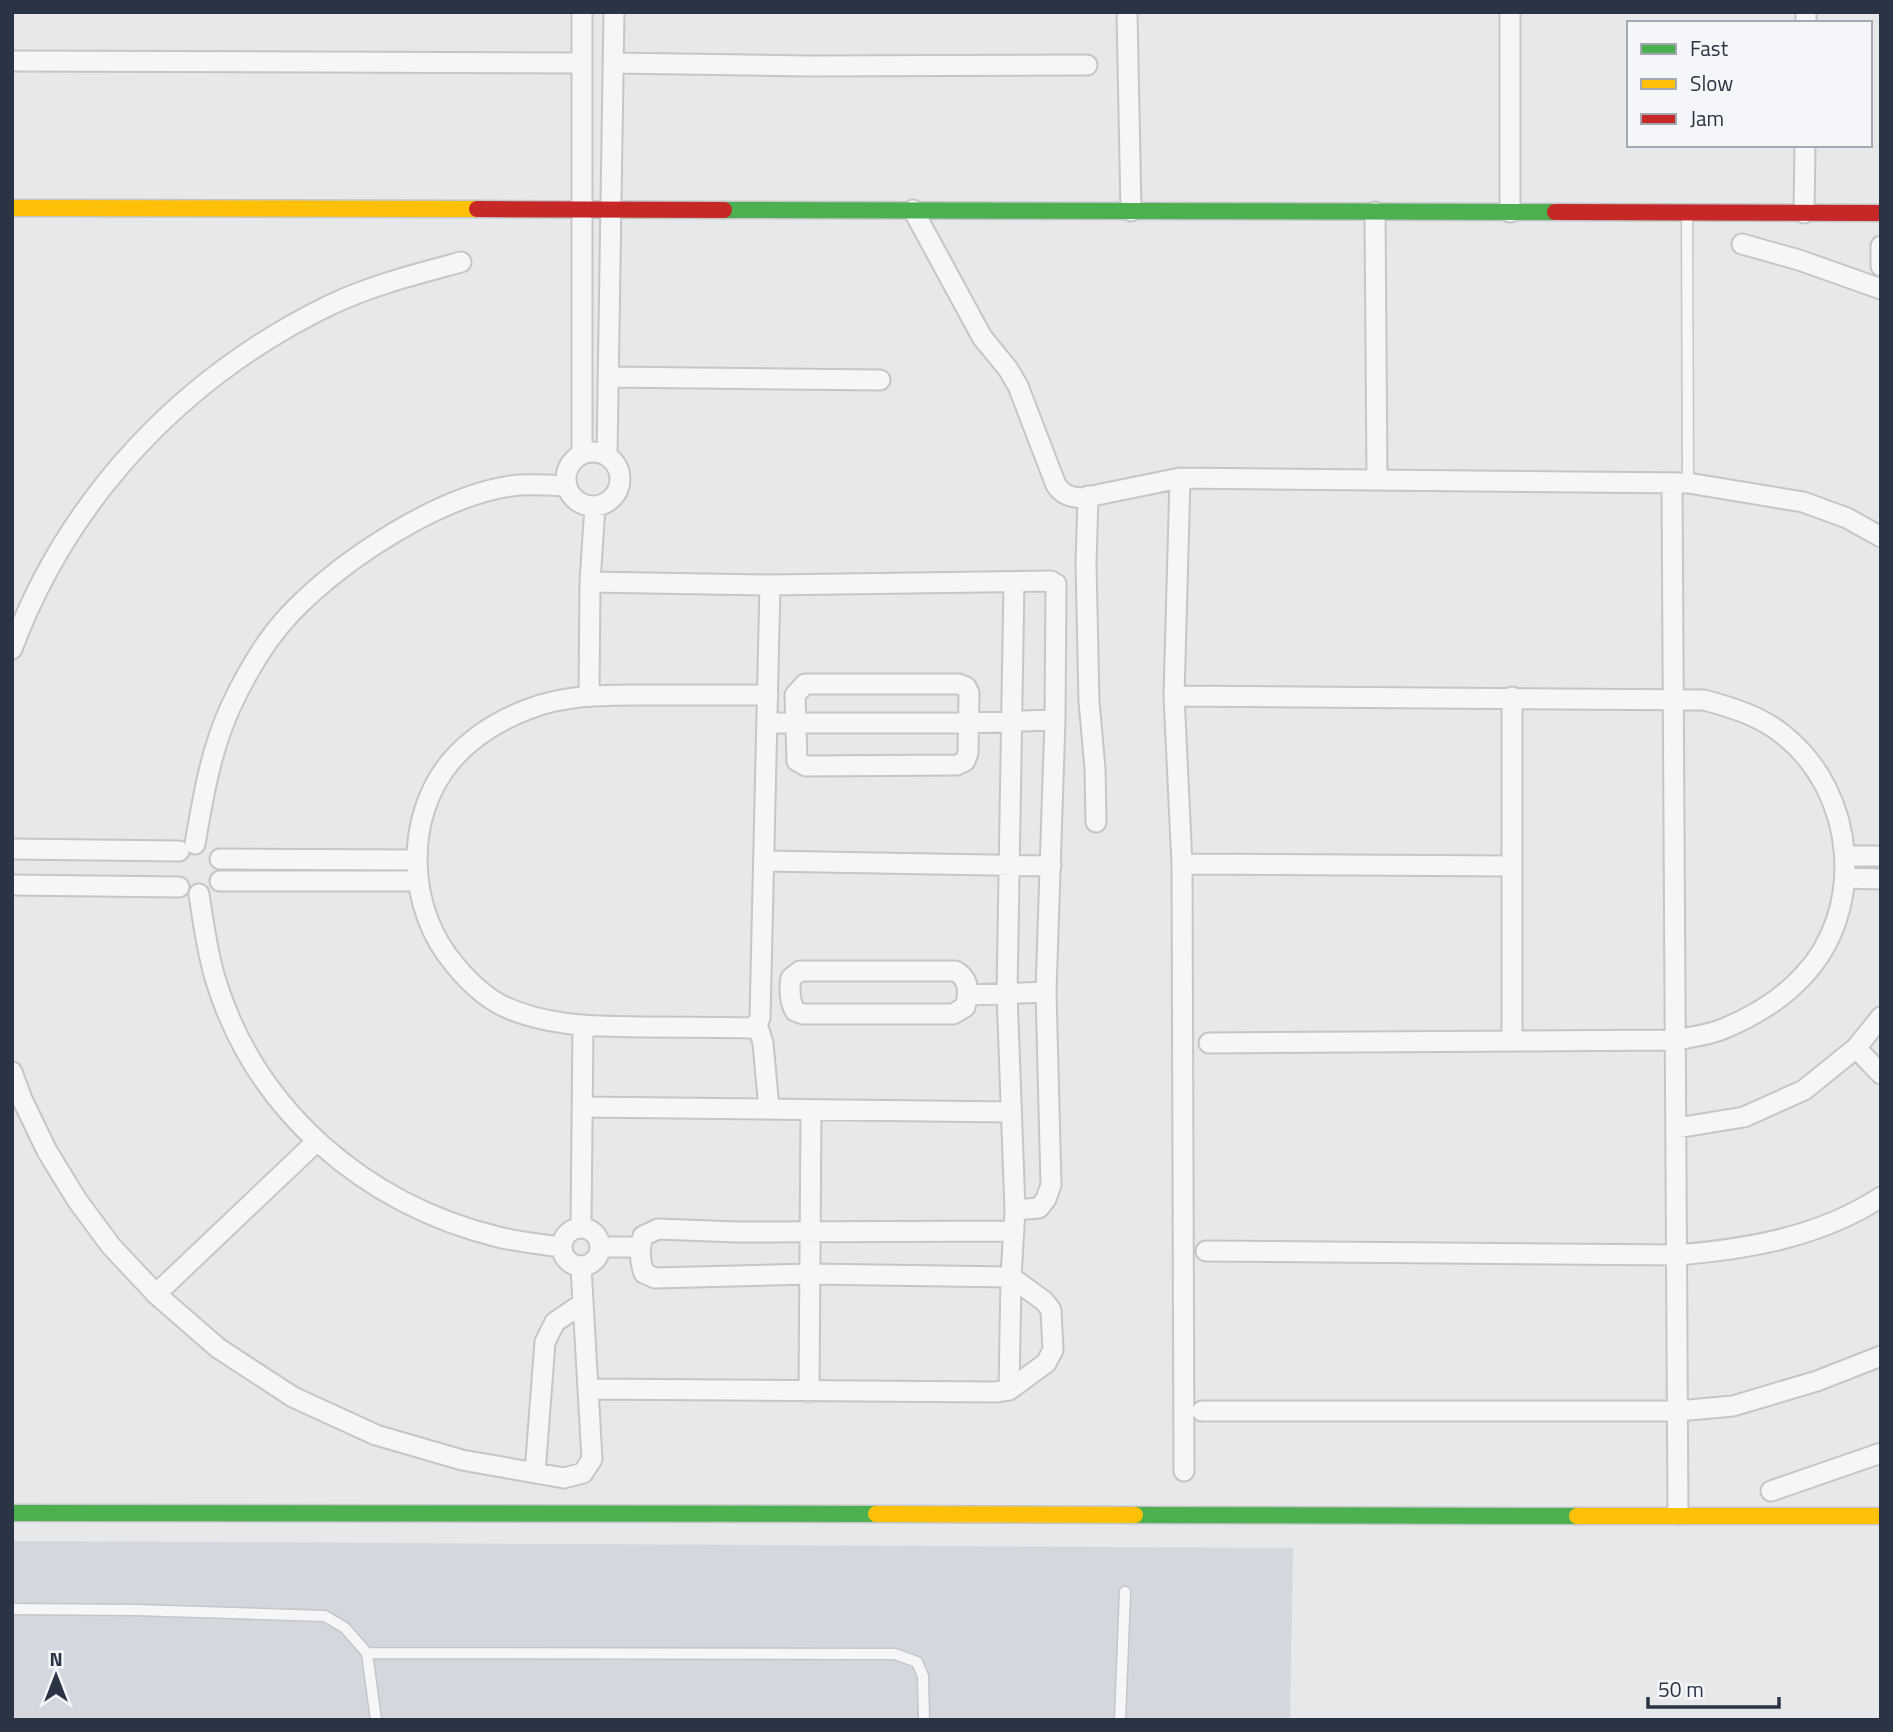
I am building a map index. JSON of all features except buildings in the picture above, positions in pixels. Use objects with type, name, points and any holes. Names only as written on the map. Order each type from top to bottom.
[{"type":"street","points":[[582,12],[582,454]]},
{"type":"street","points":[[607,455],[590,452],[582,454],[568,467],[567,486],[577,501],[595,506],[613,498],[621,480],[619,470],[607,455],[614,12]]},
{"type":"street","points":[[1127,12],[1131,211]]},
{"type":"street","points":[[1510,12],[1510,212]]},
{"type":"street","points":[[12,61],[581,63]]},
{"type":"street","points":[[613,63],[808,66],[1087,65]]},
{"type":"street","points":[[581,107],[613,109]]},
{"type":"street","points":[[1804,213],[1805,147]]},
{"type":"street","points":[[12,208],[1881,214]]},
{"type":"street","points":[[914,210],[982,337],[1018,386],[1056,485],[1062,494],[1071,497],[1088,496],[1180,478],[1680,483],[1803,502],[1847,518],[1881,537]]},
{"type":"street","points":[[1375,212],[1377,480]]},
{"type":"street","points":[[1742,244],[1799,260],[1881,289]]},
{"type":"street","points":[[1881,246],[1881,265]]},
{"type":"street","points":[[12,649],[47,570],[77,521],[110,476],[140,442],[189,395],[234,360],[281,330],[332,304],[384,283],[461,262]]},
{"type":"street","points":[[608,377],[880,380]]},
{"type":"street","points":[[1180,478],[1174,696],[1182,864],[1184,1472]]},
{"type":"street","points":[[1678,1514],[1675,699],[1680,483]]},
{"type":"street","points":[[417,881],[220,881],[207,892],[191,894],[173,880],[172,865],[187,848],[213,755],[230,707],[256,660],[282,624],[327,578],[383,540],[428,515],[476,496],[517,485],[567,486]]},
{"type":"street","points":[[1088,496],[1086,564],[1089,702],[1095,768],[1096,822]]},
{"type":"street","points":[[589,695],[590,582],[595,506]]},
{"type":"street","points":[[590,582],[770,585],[1051,581],[1056,584],[1055,720],[1046,992],[1051,1185],[1046,1199],[1038,1208],[1015,1210]]},
{"type":"street","points":[[1009,1390],[1015,1210],[1007,993],[1014,582]]},
{"type":"street","points":[[768,695],[589,695],[527,709],[491,726],[466,746],[451,761],[432,794],[421,824],[417,881],[427,919],[444,953],[469,982],[501,1005],[536,1020],[583,1026],[750,1028],[757,1024],[760,1018],[765,861],[770,585]]},
{"type":"street","points":[[805,684],[959,684],[966,687],[969,693],[968,752],[965,761],[957,765],[806,766],[797,761],[795,723],[795,695],[805,684]]},
{"type":"street","points":[[1174,696],[1704,700],[1734,708],[1761,720],[1786,737],[1808,758],[1825,783],[1837,810],[1845,856],[1845,878],[1839,914],[1825,946],[1804,976],[1777,999],[1721,1030],[1676,1040],[1209,1042]]},
{"type":"street","points":[[1512,698],[1512,1041]]},
{"type":"street","points":[[768,723],[1012,723],[1055,720]]},
{"type":"street","points":[[12,849],[210,848],[220,859],[220,881]]},
{"type":"street","points":[[1845,856],[1881,856]]},
{"type":"street","points":[[220,859],[417,860]]},
{"type":"street","points":[[765,861],[1051,866]]},
{"type":"street","points":[[1182,864],[1512,866]]},
{"type":"street","points":[[1845,878],[1881,878]]},
{"type":"street","points":[[12,885],[179,887]]},
{"type":"street","points":[[199,894],[215,978],[231,1021],[252,1062],[278,1099],[316,1142],[376,1186],[414,1206],[498,1237],[561,1247]]},
{"type":"street","points":[[800,971],[956,971],[965,978],[969,995],[965,1007],[953,1014],[803,1014],[795,1011],[791,1004],[789,989],[791,978],[800,971]]},
{"type":"street","points":[[761,991],[789,989]]},
{"type":"street","points":[[969,995],[1046,992]]},
{"type":"street","points":[[1677,1128],[1744,1117],[1804,1090],[1856,1048],[1881,1017]]},
{"type":"street","points":[[757,1024],[763,1043],[769,1109]]},
{"type":"street","points":[[581,1227],[583,1026]]},
{"type":"street","points":[[1856,1048],[1881,1074]]},
{"type":"street","points":[[12,1072],[47,1151],[77,1200],[111,1246],[156,1294],[218,1348],[293,1397],[376,1434],[462,1460],[564,1478],[583,1473],[592,1459],[581,1267]]},
{"type":"street","points":[[583,1107],[1010,1112]]},
{"type":"street","points":[[809,1392],[811,1110]]},
{"type":"street","points":[[156,1294],[316,1142]]},
{"type":"street","points":[[1206,1251],[1677,1255],[1730,1251],[1780,1241],[1828,1224],[1881,1197]]},
{"type":"street","points":[[581,1227],[595,1233],[601,1247],[595,1261],[581,1267],[567,1261],[561,1247],[567,1233],[581,1227]]},
{"type":"street","points":[[589,1389],[809,1392],[1009,1390],[1046,1363],[1053,1350],[1051,1310],[1044,1301],[1011,1277],[809,1274],[655,1278],[644,1273],[640,1247],[643,1237],[658,1229],[810,1232],[1014,1231]]},
{"type":"street","points":[[601,1247],[640,1247]]},
{"type":"street","points":[[535,1473],[545,1342],[555,1322],[583,1303]]},
{"type":"street","points":[[1202,1411],[1678,1411],[1733,1406],[1817,1381],[1881,1356]]},
{"type":"street","points":[[1771,1491],[1881,1453]]},
{"type":"street","points":[[12,1513],[1881,1516]]},
{"type":"lane","points":[[1680,483],[1687,213]]},
{"type":"lane","points":[[1120,1720],[1125,1592]]},
{"type":"lane","points":[[12,1609],[135,1609],[325,1616],[345,1628],[367,1653],[376,1720]]},
{"type":"lane","points":[[367,1653],[895,1654],[917,1662],[923,1676],[924,1720]]},
{"type":"shaded area","points":[[12,1541],[1293,1548],[1290,1720],[12,1720]]},
{"type":"traffic: fast","points":[[724,210],[1555,212]]},
{"type":"traffic: fast","points":[[12,1513],[876,1514]]},
{"type":"traffic: fast","points":[[1135,1515],[1577,1516]]},
{"type":"traffic: slow","points":[[12,208],[477,209]]},
{"type":"traffic: slow","points":[[876,1514],[1135,1515]]},
{"type":"traffic: slow","points":[[1577,1516],[1881,1516]]},
{"type":"traffic: jam","points":[[477,209],[724,210]]},
{"type":"traffic: jam","points":[[1555,212],[1881,213]]}]
